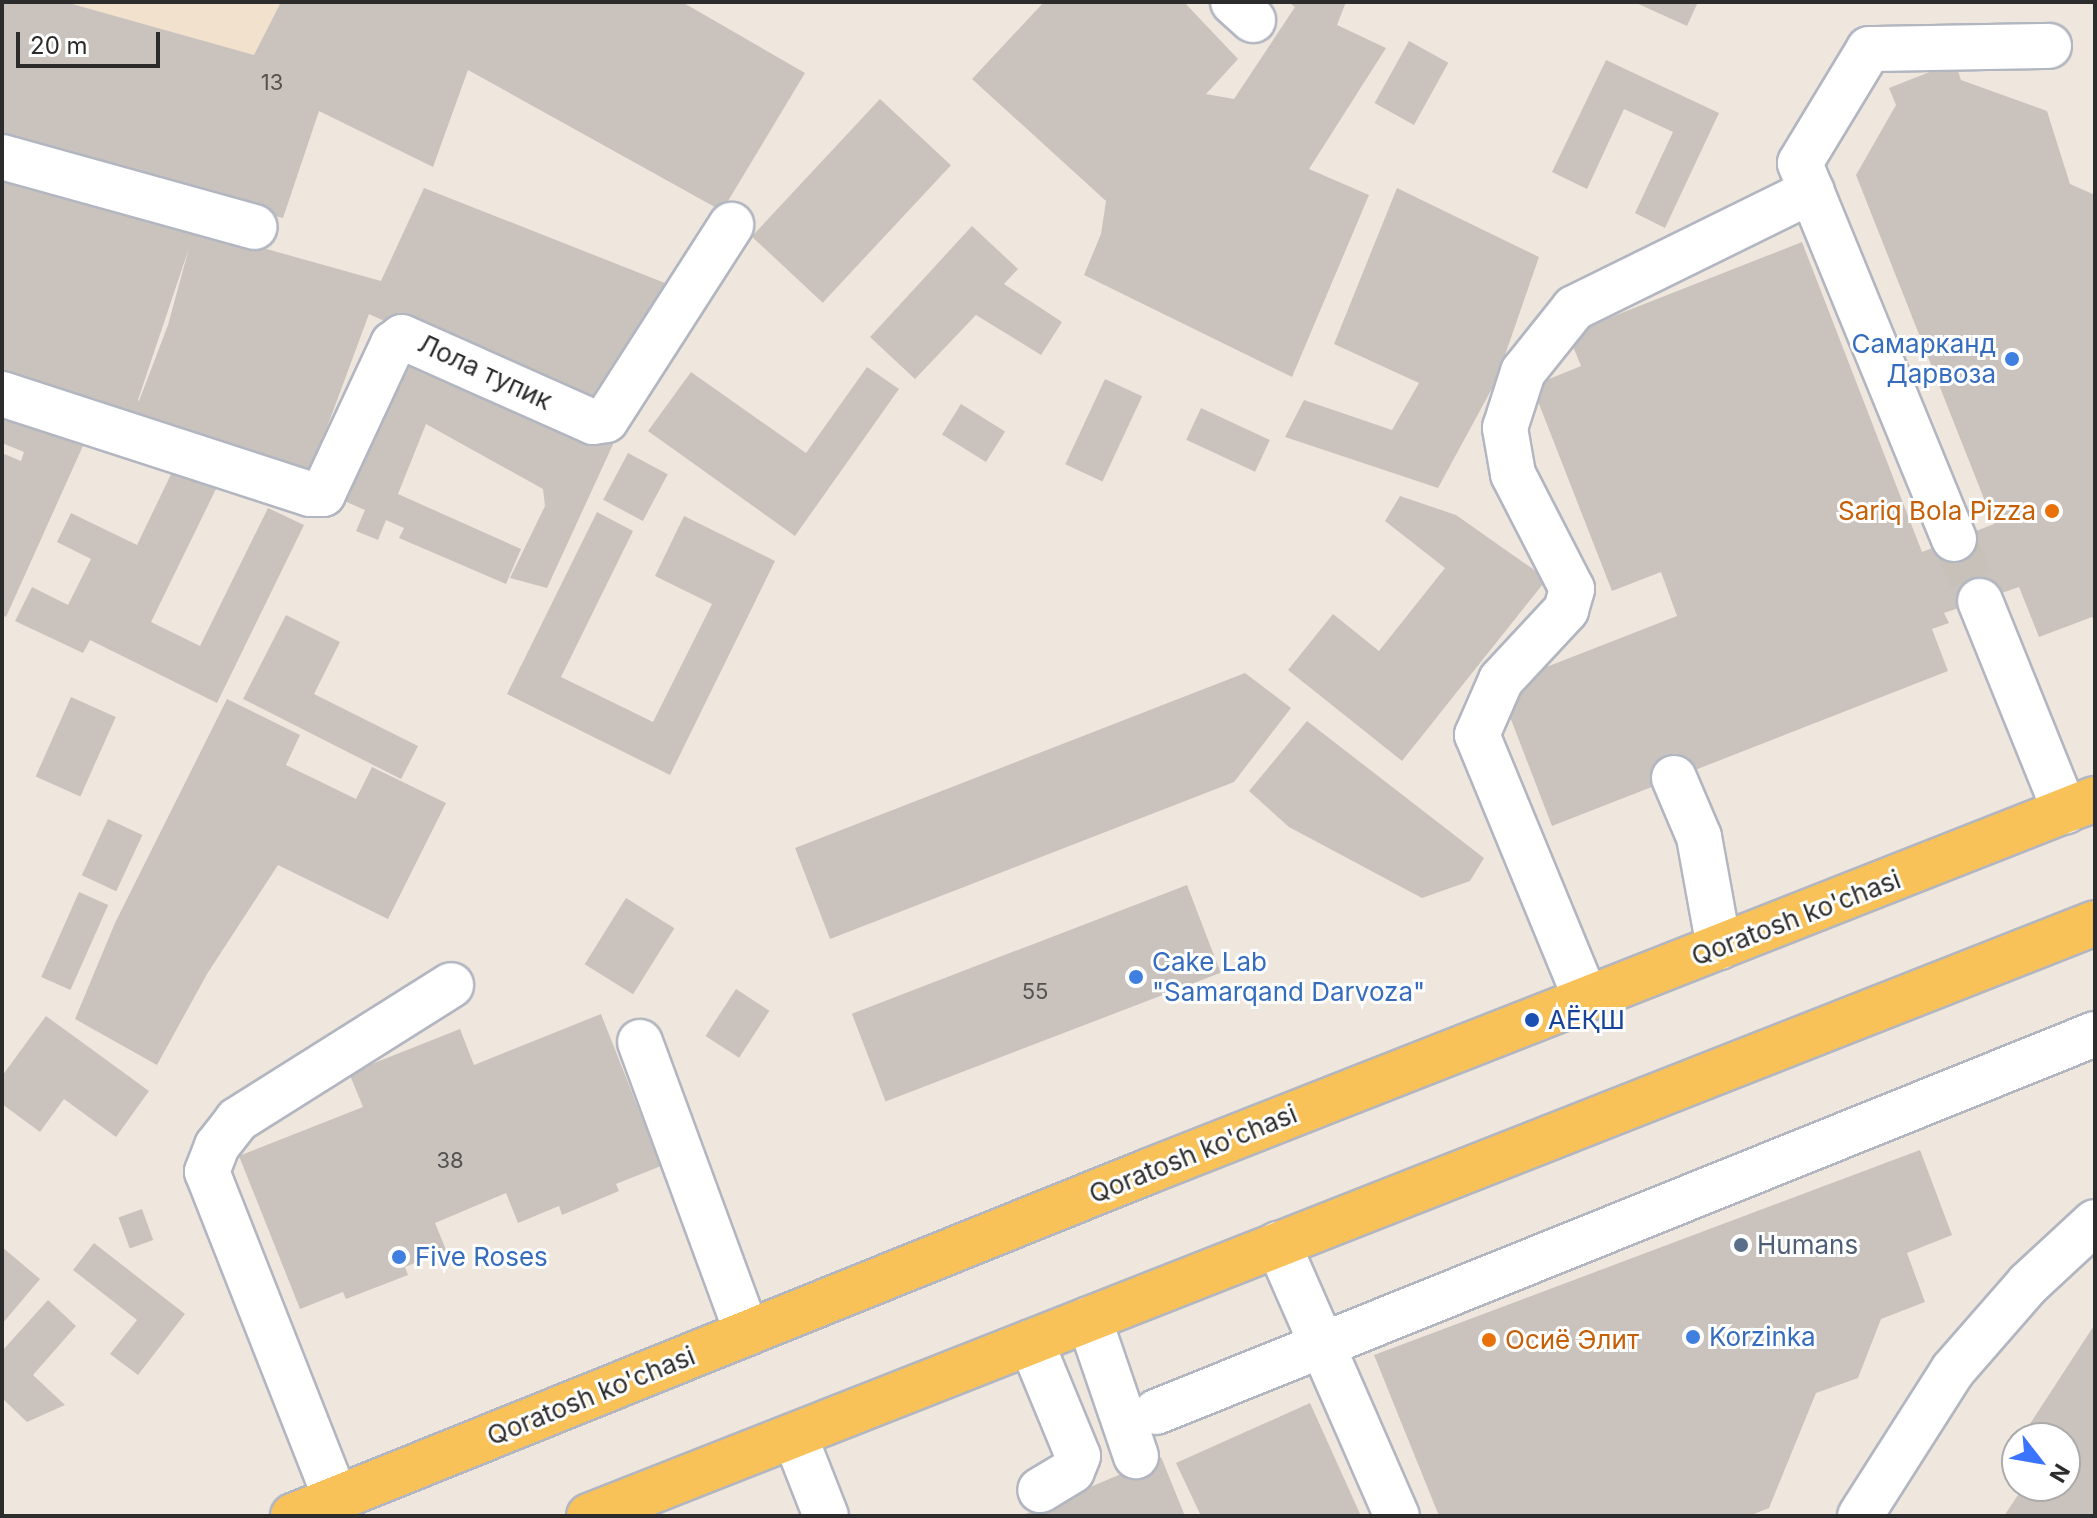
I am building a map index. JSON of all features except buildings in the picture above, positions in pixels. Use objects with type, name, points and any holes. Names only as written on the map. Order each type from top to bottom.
[{"type":"main road","name":"Qoratosh ko'chasi","points":[[293,1516],[2080,805]]},
{"type":"main road","points":[[589,1516],[2095,923]]},
{"type":"street","points":[[1954,539],[1800,163],[1869,49],[2049,46]]},
{"type":"street","points":[[2,157],[254,227]]},
{"type":"street","points":[[1586,999],[1477,735],[1501,680],[1566,610],[1572,589],[1513,474],[1505,428],[1523,372],[1574,308],[1812,191]]},
{"type":"street","name":"Лола тупик","points":[[2,394],[310,494],[323,494],[393,344],[402,337],[593,422],[606,420],[731,225]]},
{"type":"street","points":[[1980,601],[2080,805]]},
{"type":"street","points":[[1674,778],[1699,837],[1719,947]]},
{"type":"street","points":[[336,1499],[207,1172],[217,1146],[237,1120],[451,985]]},
{"type":"street","points":[[1156,1412],[2095,1034]]},
{"type":"street","points":[[640,1042],[747,1333]]},
{"type":"street","points":[[1860,1516],[1953,1370],[2028,1284],[2095,1222]]},
{"type":"street","points":[[1278,1244],[1320,1347],[1397,1516]]},
{"type":"street","points":[[1089,1319],[1136,1456]]},
{"type":"street","points":[[1031,1342],[1078,1456],[1072,1471],[1040,1490]]},
{"type":"street","points":[[795,1437],[826,1516]]},
{"type":"shaded area","points":[[65,2],[281,2],[254,55]]},
{"type":"tunnel","points":[[1954,539],[1980,601]]},
{"type":"place","name":"Самарканд Дарвоза","points":[[2012,359]]},
{"type":"place","name":"Sariq Bola Pizza","points":[[2052,511]]},
{"type":"place","name":"Cake Lab \"Samarqand Darvoza\"","points":[[1136,977]]},
{"type":"place","name":"АЁҚШ","points":[[1532,1020]]},
{"type":"place","name":"Humans","points":[[1741,1245]]},
{"type":"place","name":"Five Roses","points":[[399,1257]]},
{"type":"place","name":"Korzinka","points":[[1693,1337]]},
{"type":"place","name":"Осиё Элит","points":[[1489,1340]]}]
